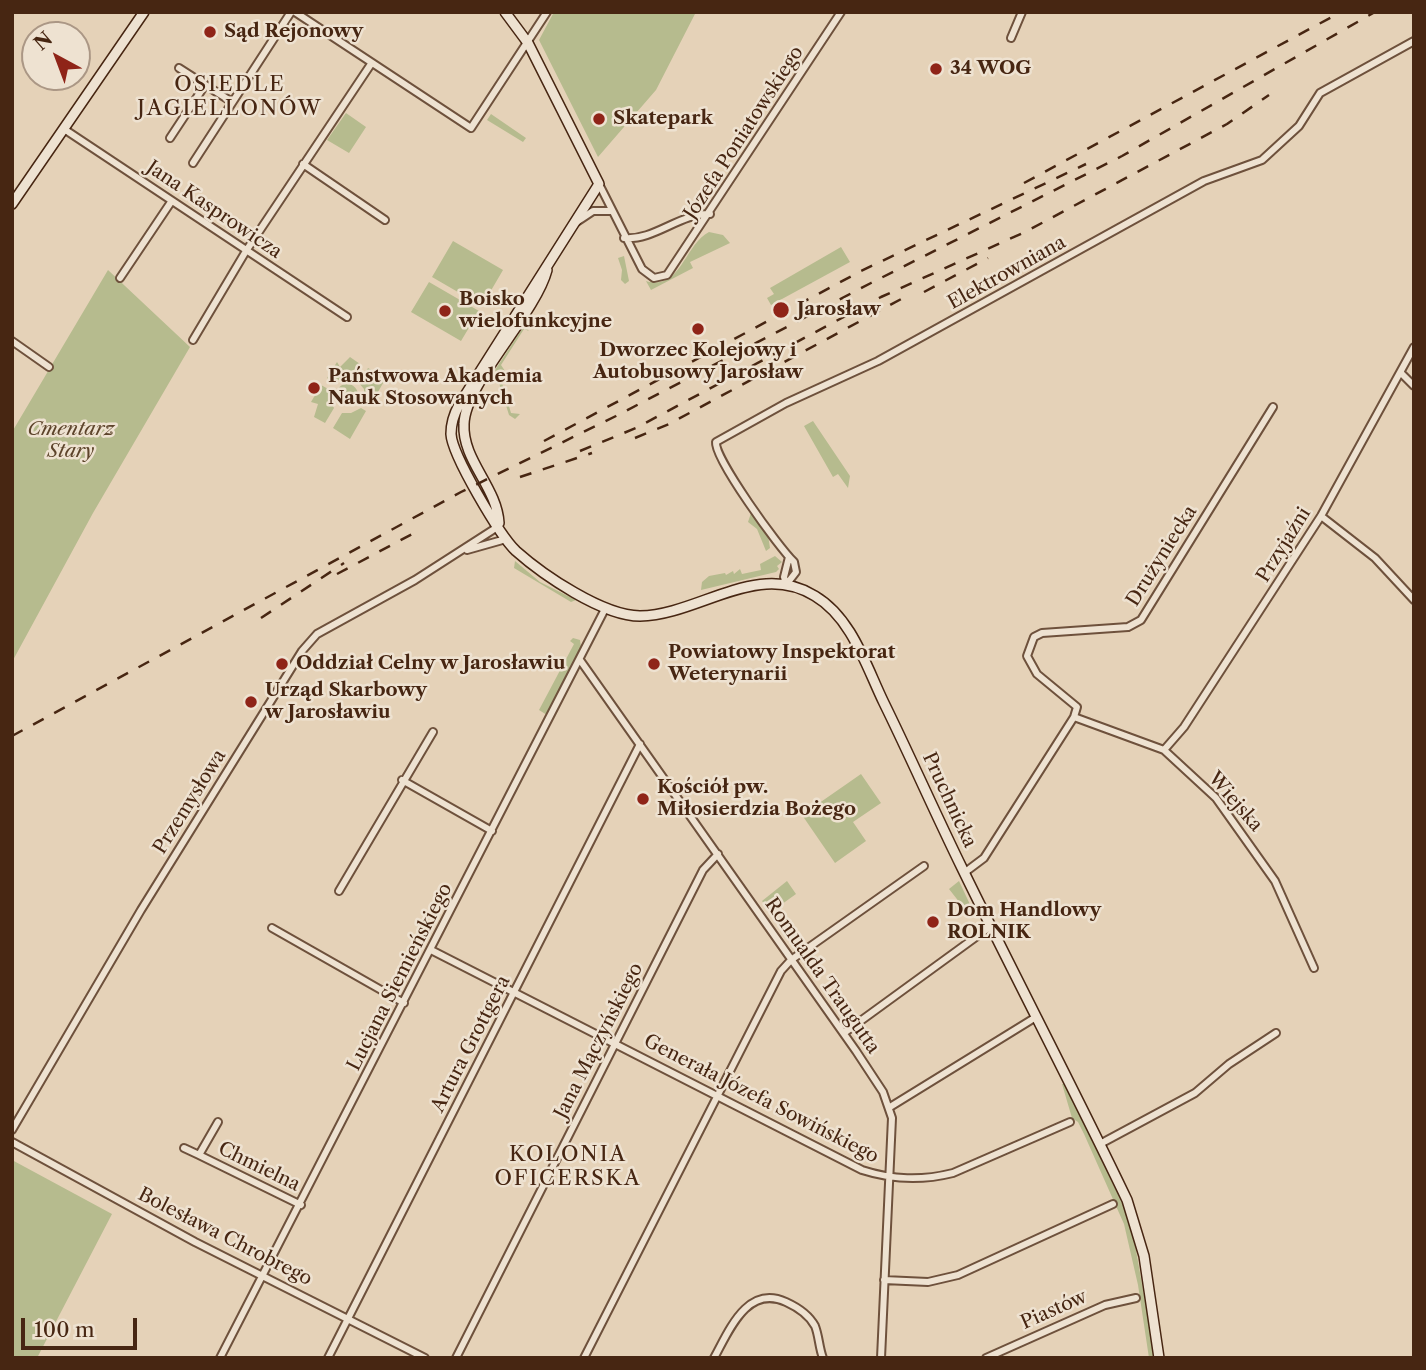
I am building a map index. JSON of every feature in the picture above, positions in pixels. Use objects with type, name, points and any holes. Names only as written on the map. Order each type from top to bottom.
[{"type":"main road","points":[[12,204],[144,12]]},
{"type":"main road","points":[[505,12],[528,43],[599,184]]},
{"type":"main road","name":"Pruchnicka","points":[[599,184],[453,417],[454,448],[506,539],[516,551],[605,609],[638,616],[661,613],[753,585],[786,585],[813,594],[830,605],[849,630],[964,873],[1100,1144],[1136,1225],[1160,1358]]},
{"type":"street","points":[[193,163],[293,12],[471,128],[547,12]]},
{"type":"street","name":"Józefa Poniatowskiego","points":[[624,238],[648,275],[661,278],[672,270],[841,12]]},
{"type":"street","points":[[1012,38],[1022,12]]},
{"type":"street","name":"Elektrowniana","points":[[786,585],[796,572],[794,562],[718,455],[716,442],[786,403],[878,361],[1204,181],[1262,160],[1299,126],[1320,93],[1414,41]]},
{"type":"street","points":[[193,340],[246,251],[371,64]]},
{"type":"street","points":[[179,68],[232,102]]},
{"type":"street","points":[[170,138],[205,85]]},
{"type":"street","name":"Jana Kasprowicza","points":[[64,129],[347,317]]},
{"type":"street","points":[[303,163],[385,220]]},
{"type":"street","points":[[599,184],[624,238],[638,237],[698,214],[710,214]]},
{"type":"street","points":[[120,278],[171,202]]},
{"type":"street","points":[[575,223],[593,211],[611,211]]},
{"type":"street","points":[[12,341],[50,367]]},
{"type":"street","name":"Przyjaźni","points":[[1164,750],[1198,707],[1321,516],[1414,347]]},
{"type":"street","points":[[1401,373],[1414,386]]},
{"type":"street","name":"Drużyniecka","points":[[1074,717],[1077,707],[1037,674],[1027,656],[1034,637],[1042,634],[1128,627],[1141,620],[1273,407]]},
{"type":"street","points":[[1321,516],[1375,558],[1414,600]]},
{"type":"street","points":[[458,553],[499,526]]},
{"type":"street","points":[[458,553],[506,539]]},
{"type":"street","name":"Przemysłowa","points":[[12,1130],[148,898],[302,651],[317,634],[458,553]]},
{"type":"street","name":"Lucjana Siemieńskiego","points":[[220,1358],[605,609]]},
{"type":"street","name":"Romualda Traugutta","points":[[580,660],[844,1033],[890,1107]]},
{"type":"street","points":[[964,873],[984,858],[1074,717]]},
{"type":"street","name":"Wiejska","points":[[1074,717],[1164,750],[1216,798],[1252,845],[1284,899],[1314,968]]},
{"type":"street","points":[[338,891],[433,732]]},
{"type":"street","name":"Artura Grottgera","points":[[328,1358],[640,744]]},
{"type":"street","points":[[402,780],[492,831]]},
{"type":"street","name":"Jana Mączyńskiego","points":[[456,1358],[703,870],[718,853]]},
{"type":"street","points":[[584,1358],[781,971],[791,960],[924,866]]},
{"type":"street","points":[[844,1033],[991,926]]},
{"type":"street","points":[[272,928],[404,1003]]},
{"type":"street","name":"Generała Józefa Sowińskiego","points":[[431,950],[862,1170],[889,1179]]},
{"type":"street","points":[[881,1358],[890,1107],[1037,1017]]},
{"type":"street","points":[[1100,1144],[1195,1093],[1229,1064],[1276,1033]]},
{"type":"street","name":"Chmielna","points":[[218,1122],[200,1155],[301,1205]]},
{"type":"street","points":[[889,1179],[935,1178],[953,1173],[1069,1122]]},
{"type":"street","name":"Bolesława Chrobrego","points":[[12,1142],[425,1358]]},
{"type":"street","points":[[184,1148],[200,1155]]},
{"type":"street","points":[[884,1280],[928,1282],[958,1275],[1113,1204]]},
{"type":"street","points":[[714,1358],[741,1312],[752,1303],[768,1298],[796,1307],[809,1318],[816,1328],[823,1358]]},
{"type":"street","name":"Piastów","points":[[986,1358],[1105,1305],[1136,1298]]},
{"type":"green space","points":[[554,12],[696,12],[656,90],[598,157],[539,40]]},
{"type":"green space","points":[[346,113],[366,127],[349,153],[327,140]]},
{"type":"green space","points":[[491,114],[526,138],[523,142],[487,120]]},
{"type":"green space","points":[[709,232],[723,235],[730,243],[690,262],[693,268],[651,290],[646,281],[658,282],[675,273],[701,238]]},
{"type":"green space","points":[[453,241],[503,270],[482,306],[432,277]]},
{"type":"green space","points":[[841,247],[850,262],[771,305],[767,298],[774,294],[770,288]]},
{"type":"green space","points":[[624,256],[629,281],[625,284],[621,280],[622,270],[618,258]]},
{"type":"green space","name":"Cmentarz Stary","points":[[108,270],[190,347],[93,513],[12,662],[12,432]]},
{"type":"green space","name":"Boisko wielofunkcyjne","points":[[429,282],[479,311],[461,341],[411,312]]},
{"type":"green space","points":[[524,326],[529,331],[524,329],[501,365],[505,371],[499,373],[511,413],[520,414],[515,419],[509,415],[495,370]]},
{"type":"green space","points":[[350,357],[360,364],[352,378],[344,377],[334,382],[327,378],[337,362],[340,367]]},
{"type":"green space","points":[[368,368],[386,378],[371,404],[364,400],[364,389],[359,383]]},
{"type":"green space","points":[[347,384],[357,391],[358,395],[351,405],[347,406],[337,399],[336,395],[343,385]]},
{"type":"green space","points":[[321,385],[330,390],[329,399],[334,408],[325,423],[314,417],[318,404],[311,402]]},
{"type":"green space","points":[[361,408],[366,411],[350,439],[333,428],[342,413],[351,413]]},
{"type":"green space","points":[[813,421],[850,476],[848,488],[838,474],[833,477],[804,426]]},
{"type":"green space","points":[[751,513],[768,535],[770,548],[766,551],[757,529],[748,522]]},
{"type":"green space","points":[[775,556],[782,562],[777,566],[779,569],[776,572],[701,590],[702,582],[709,576],[726,575],[733,571],[734,574],[740,569],[742,574],[761,570],[760,564]]},
{"type":"green space","points":[[515,561],[540,582],[576,600],[571,602],[514,568]]},
{"type":"green space","points":[[573,638],[580,640],[581,647],[547,715],[539,710],[574,644],[570,641]]},
{"type":"green space","points":[[861,774],[881,803],[853,822],[866,841],[835,863],[802,815]]},
{"type":"green space","points":[[787,881],[796,894],[771,912],[762,901]]},
{"type":"green space","points":[[959,881],[974,913],[971,917],[949,889]]},
{"type":"green space","points":[[1062,1084],[1065,1084],[1131,1222],[1155,1358],[1149,1358],[1138,1285],[1124,1224],[1084,1134],[1078,1122],[1072,1118]]},
{"type":"green space","points":[[12,1160],[112,1214],[37,1358],[12,1358]]},
{"type":"railway","points":[[1024,183],[1341,12]]},
{"type":"railway","points":[[12,736],[461,492],[616,416],[1122,156],[1375,12]]},
{"type":"railway","points":[[580,451],[636,428],[881,297],[1025,232],[1227,124],[1269,95]]},
{"type":"railway","points":[[544,441],[861,271],[1086,164]]},
{"type":"railway","points":[[924,292],[988,258]]},
{"type":"railway","points":[[635,438],[669,424],[905,297]]},
{"type":"railway","points":[[520,477],[592,453]]},
{"type":"railway","points":[[337,574],[416,532]]},
{"type":"railway","points":[[261,618],[344,563]]},
{"type":"place","name":"Sąd Rejonowy","points":[[210,32]]},
{"type":"place","name":"34 WOG","points":[[936,69]]},
{"type":"place","name":"Skatepark","points":[[599,119]]},
{"type":"place","name":"Jarosław","points":[[781,310]]},
{"type":"place","name":"Boisko wielofunkcyjne","points":[[445,311]]},
{"type":"place","name":"Dworzec Kolejowy i Autobusowy Jarosław","points":[[698,329]]},
{"type":"place","name":"Państwowa Akademia Nauk Stosowanych","points":[[314,388]]},
{"type":"place","name":"Oddział Celny w Jarosławiu","points":[[282,664]]},
{"type":"place","name":"Powiatowy Inspektorat Weterynarii","points":[[654,664]]},
{"type":"place","name":"Urząd Skarbowy w Jarosławiu","points":[[251,702]]},
{"type":"place","name":"Kościół pw. Miłosierdzia Bożego","points":[[643,799]]},
{"type":"place","name":"Dom Handlowy ROLNIK","points":[[933,922]]},
{"type":"district","name":"OSIEDLE JAGIELLONÓW","points":[[230,97]]},
{"type":"district","name":"KOLONIA OFICERSKA","points":[[568,1167]]}]
